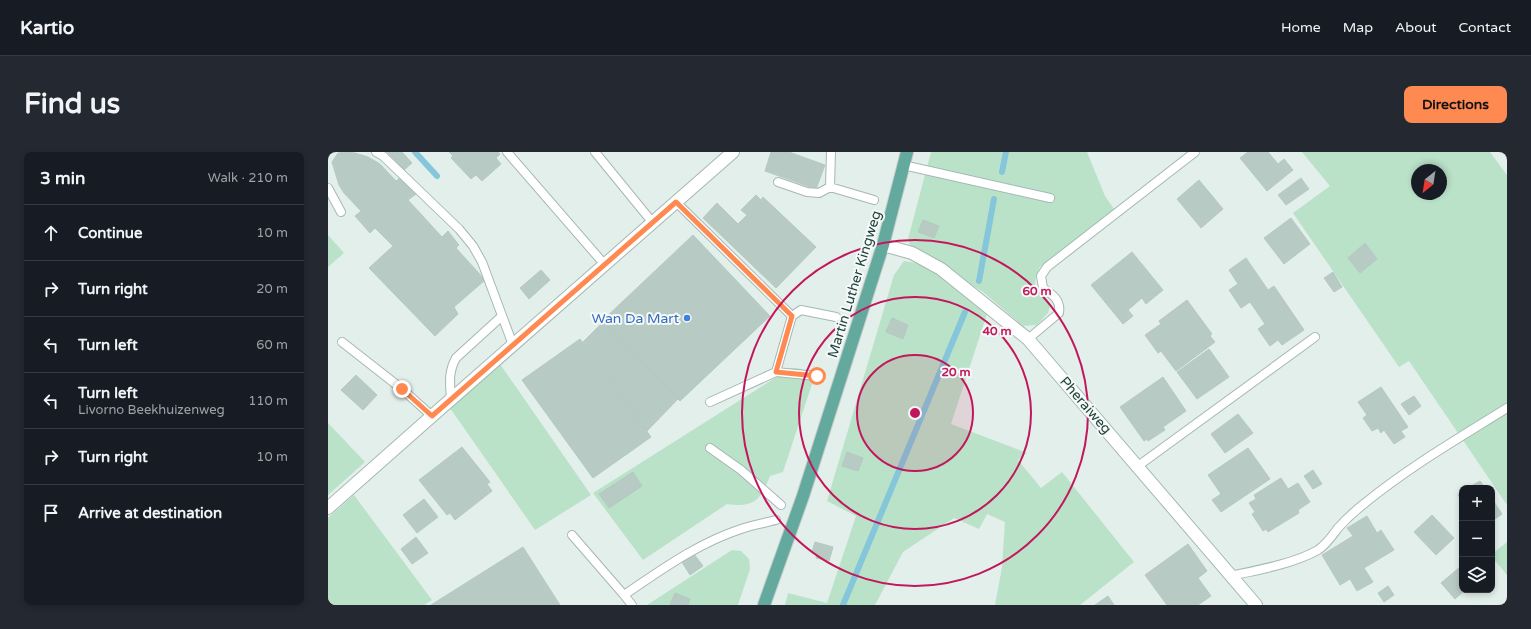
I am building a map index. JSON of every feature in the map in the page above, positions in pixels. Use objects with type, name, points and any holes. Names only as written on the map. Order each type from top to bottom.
[{"type":"main road","name":"Martin Luther Kingweg","points":[[764,605],[803,496],[883,245],[907,152]]},
{"type":"street","points":[[328,508],[734,152]]},
{"type":"street","name":"Pheraiweg","points":[[883,245],[912,253],[941,269],[1028,339],[1256,605]]},
{"type":"lane","points":[[376,152],[383,156],[459,229],[473,246],[482,262],[513,345]]},
{"type":"lane","points":[[507,152],[605,265]]},
{"type":"lane","points":[[595,152],[653,223]]},
{"type":"lane","points":[[830,187],[831,152]]},
{"type":"lane","points":[[1028,339],[1059,313],[1060,307],[1057,299],[1043,288],[1041,276],[1047,267],[1195,152]]},
{"type":"lane","points":[[903,165],[1050,198]]},
{"type":"lane","points":[[778,182],[807,192],[819,193],[830,187],[874,200]]},
{"type":"lane","points":[[328,188],[341,212]]},
{"type":"lane","points":[[676,202],[792,316]]},
{"type":"lane","points":[[776,372],[792,316],[801,310],[836,317]]},
{"type":"lane","points":[[451,399],[450,376],[456,358],[502,316]]},
{"type":"lane","points":[[1138,466],[1315,337]]},
{"type":"lane","points":[[342,342],[402,389],[432,416]]},
{"type":"lane","points":[[710,402],[776,372],[817,376]]},
{"type":"lane","points":[[1230,576],[1255,571],[1294,560],[1319,549],[1329,541],[1339,527],[1388,485],[1507,408]]},
{"type":"lane","points":[[710,448],[741,470],[781,505]]},
{"type":"lane","points":[[624,595],[665,566],[694,550],[740,529],[776,520]]},
{"type":"lane","points":[[572,535],[632,605]]},
{"type":"green space","points":[[931,152],[1087,152],[1105,196],[1114,209],[1040,267],[1036,276],[1035,285],[1047,299],[1050,306],[1048,313],[1037,325],[1023,326],[983,292],[918,252],[910,245],[908,239]]},
{"type":"green space","points":[[1302,152],[1490,152],[1507,175],[1507,505],[1495,487],[1495,485],[1493,485],[1409,361],[1399,367],[1293,213],[1330,186]]},
{"type":"green space","points":[[328,235],[344,253],[328,267]]},
{"type":"green space","points":[[904,261],[915,263],[938,273],[960,288],[988,311],[951,424],[1027,453],[1018,460],[1041,488],[1062,472],[1134,562],[1080,605],[995,605],[1002,567],[1005,522],[987,514],[979,529],[954,518],[903,552],[875,605],[785,605],[788,593],[827,603],[856,516],[827,501],[894,275]]},
{"type":"green space","points":[[500,364],[591,495],[535,530],[450,408]]},
{"type":"green space","points":[[791,368],[804,370],[814,378],[783,472],[770,476],[763,491],[755,500],[744,505],[727,504],[643,560],[593,493]]},
{"type":"green space","points":[[328,423],[365,462],[328,495]]},
{"type":"green space","points":[[354,495],[432,600],[424,605],[328,605],[328,518]]},
{"type":"green space","points":[[1507,542],[1507,575],[1495,561],[1495,552]]},
{"type":"green space","points":[[732,550],[741,551],[749,559],[750,569],[738,605],[647,605]]},
{"type":"building","points":[[345,152],[368,157],[380,164],[396,181],[401,177],[416,194],[408,200],[442,237],[448,231],[459,245],[456,248],[485,280],[454,307],[458,314],[435,336],[369,268],[393,246],[375,228],[370,233],[355,216],[361,211],[344,193],[339,185],[332,162],[338,153]]},
{"type":"building","points":[[387,152],[402,152],[412,163],[404,170]]},
{"type":"building","points":[[449,152],[498,152],[500,154],[496,158],[501,164],[482,181],[476,175],[471,179],[451,158],[453,156]]},
{"type":"building","points":[[771,152],[789,152],[825,165],[816,189],[765,171]]},
{"type":"building","points":[[1248,152],[1268,152],[1278,164],[1284,159],[1293,170],[1267,191],[1240,158]]},
{"type":"building","points":[[1301,178],[1309,189],[1286,205],[1278,195]]},
{"type":"building","points":[[1199,180],[1223,209],[1201,228],[1177,199]]},
{"type":"building","points":[[756,195],[761,200],[763,197],[816,247],[776,288],[703,218],[717,203],[738,224],[747,215],[741,210]]},
{"type":"building","points":[[1291,218],[1310,244],[1284,264],[1264,238]]},
{"type":"building","points":[[923,220],[939,226],[934,238],[918,232]]},
{"type":"building","name":"Wan Da Mart","points":[[693,235],[770,316],[680,401],[603,320]]},
{"type":"building","points":[[1365,243],[1377,259],[1360,273],[1348,258]]},
{"type":"building","points":[[1132,252],[1163,290],[1146,304],[1142,298],[1128,310],[1133,316],[1123,324],[1091,285]]},
{"type":"building","points":[[1246,258],[1268,290],[1274,286],[1304,330],[1282,345],[1278,340],[1270,346],[1258,329],[1265,324],[1250,302],[1241,308],[1229,290],[1238,284],[1229,270]]},
{"type":"building","points":[[541,270],[550,280],[529,299],[520,288]]},
{"type":"building","points":[[1333,272],[1342,287],[1334,292],[1324,278]]},
{"type":"building","points":[[1187,300],[1212,334],[1210,336],[1215,342],[1176,371],[1161,351],[1158,353],[1145,335],[1161,324],[1159,321]]},
{"type":"building","points":[[892,318],[908,325],[903,339],[886,332]]},
{"type":"building","points":[[604,321],[678,399],[647,431],[583,342]]},
{"type":"building","points":[[580,339],[651,437],[593,478],[522,380]]},
{"type":"building","points":[[1209,349],[1229,377],[1197,399],[1177,372]]},
{"type":"building","points":[[356,375],[377,395],[363,410],[341,390]]},
{"type":"building","points":[[1163,377],[1186,411],[1163,427],[1165,430],[1148,441],[1147,439],[1144,441],[1120,407]]},
{"type":"building","points":[[1381,387],[1408,427],[1401,431],[1405,437],[1394,444],[1384,430],[1381,433],[1378,428],[1372,431],[1363,418],[1367,415],[1358,402]]},
{"type":"building","points":[[1414,396],[1421,406],[1409,415],[1401,404]]},
{"type":"building","points":[[1238,414],[1253,433],[1225,453],[1211,434]]},
{"type":"building","points":[[462,447],[490,482],[487,484],[492,491],[455,520],[450,513],[447,515],[419,480]]},
{"type":"building","points":[[1248,448],[1270,479],[1221,512],[1212,500],[1221,494],[1208,475]]},
{"type":"building","points":[[847,452],[863,458],[858,471],[842,466]]},
{"type":"building","points":[[1313,470],[1322,484],[1313,489],[1304,476]]},
{"type":"building","points":[[633,472],[642,486],[609,508],[599,494]]},
{"type":"building","points":[[1281,478],[1288,489],[1298,483],[1310,502],[1298,510],[1299,513],[1268,532],[1266,529],[1263,531],[1252,514],[1255,512],[1249,503],[1256,499],[1254,495]]},
{"type":"building","points":[[1480,481],[1483,485],[1473,485]]},
{"type":"building","points":[[424,499],[438,517],[417,533],[403,515]]},
{"type":"building","points":[[1495,504],[1502,514],[1495,519]]},
{"type":"building","points":[[1432,515],[1454,538],[1436,555],[1414,532]]},
{"type":"building","points":[[1367,516],[1377,533],[1381,530],[1394,550],[1364,568],[1373,582],[1357,591],[1350,579],[1340,585],[1322,555],[1353,536],[1347,528]]},
{"type":"building","points":[[416,537],[428,553],[412,564],[401,549]]},
{"type":"building","points":[[815,542],[833,547],[829,561],[816,558],[817,554],[812,552]]},
{"type":"building","points":[[1188,544],[1207,571],[1198,578],[1211,596],[1198,605],[1167,605],[1145,575]]},
{"type":"building","points":[[523,547],[560,605],[431,605]]},
{"type":"building","points":[[694,554],[703,566],[690,575],[682,562]]},
{"type":"building","points":[[1459,568],[1459,593],[1462,593],[1455,599],[1441,583]]},
{"type":"building","points":[[1388,586],[1394,595],[1384,602],[1378,593]]},
{"type":"building","points":[[675,593],[690,599],[688,605],[670,605]]},
{"type":"building","points":[[1108,596],[1114,605],[1095,605]]},
{"type":"waterway","points":[[415,152],[437,176]]},
{"type":"waterway","points":[[1002,172],[1006,152]]},
{"type":"waterway","points":[[979,281],[994,199]]},
{"type":"waterway","points":[[843,605],[965,312]]},
{"type":"place","name":"Wan Da Mart","points":[[687,318]]},
{"type":"route","points":[[402,389],[432,416],[676,202],[792,316],[776,372],[817,376]]}]
